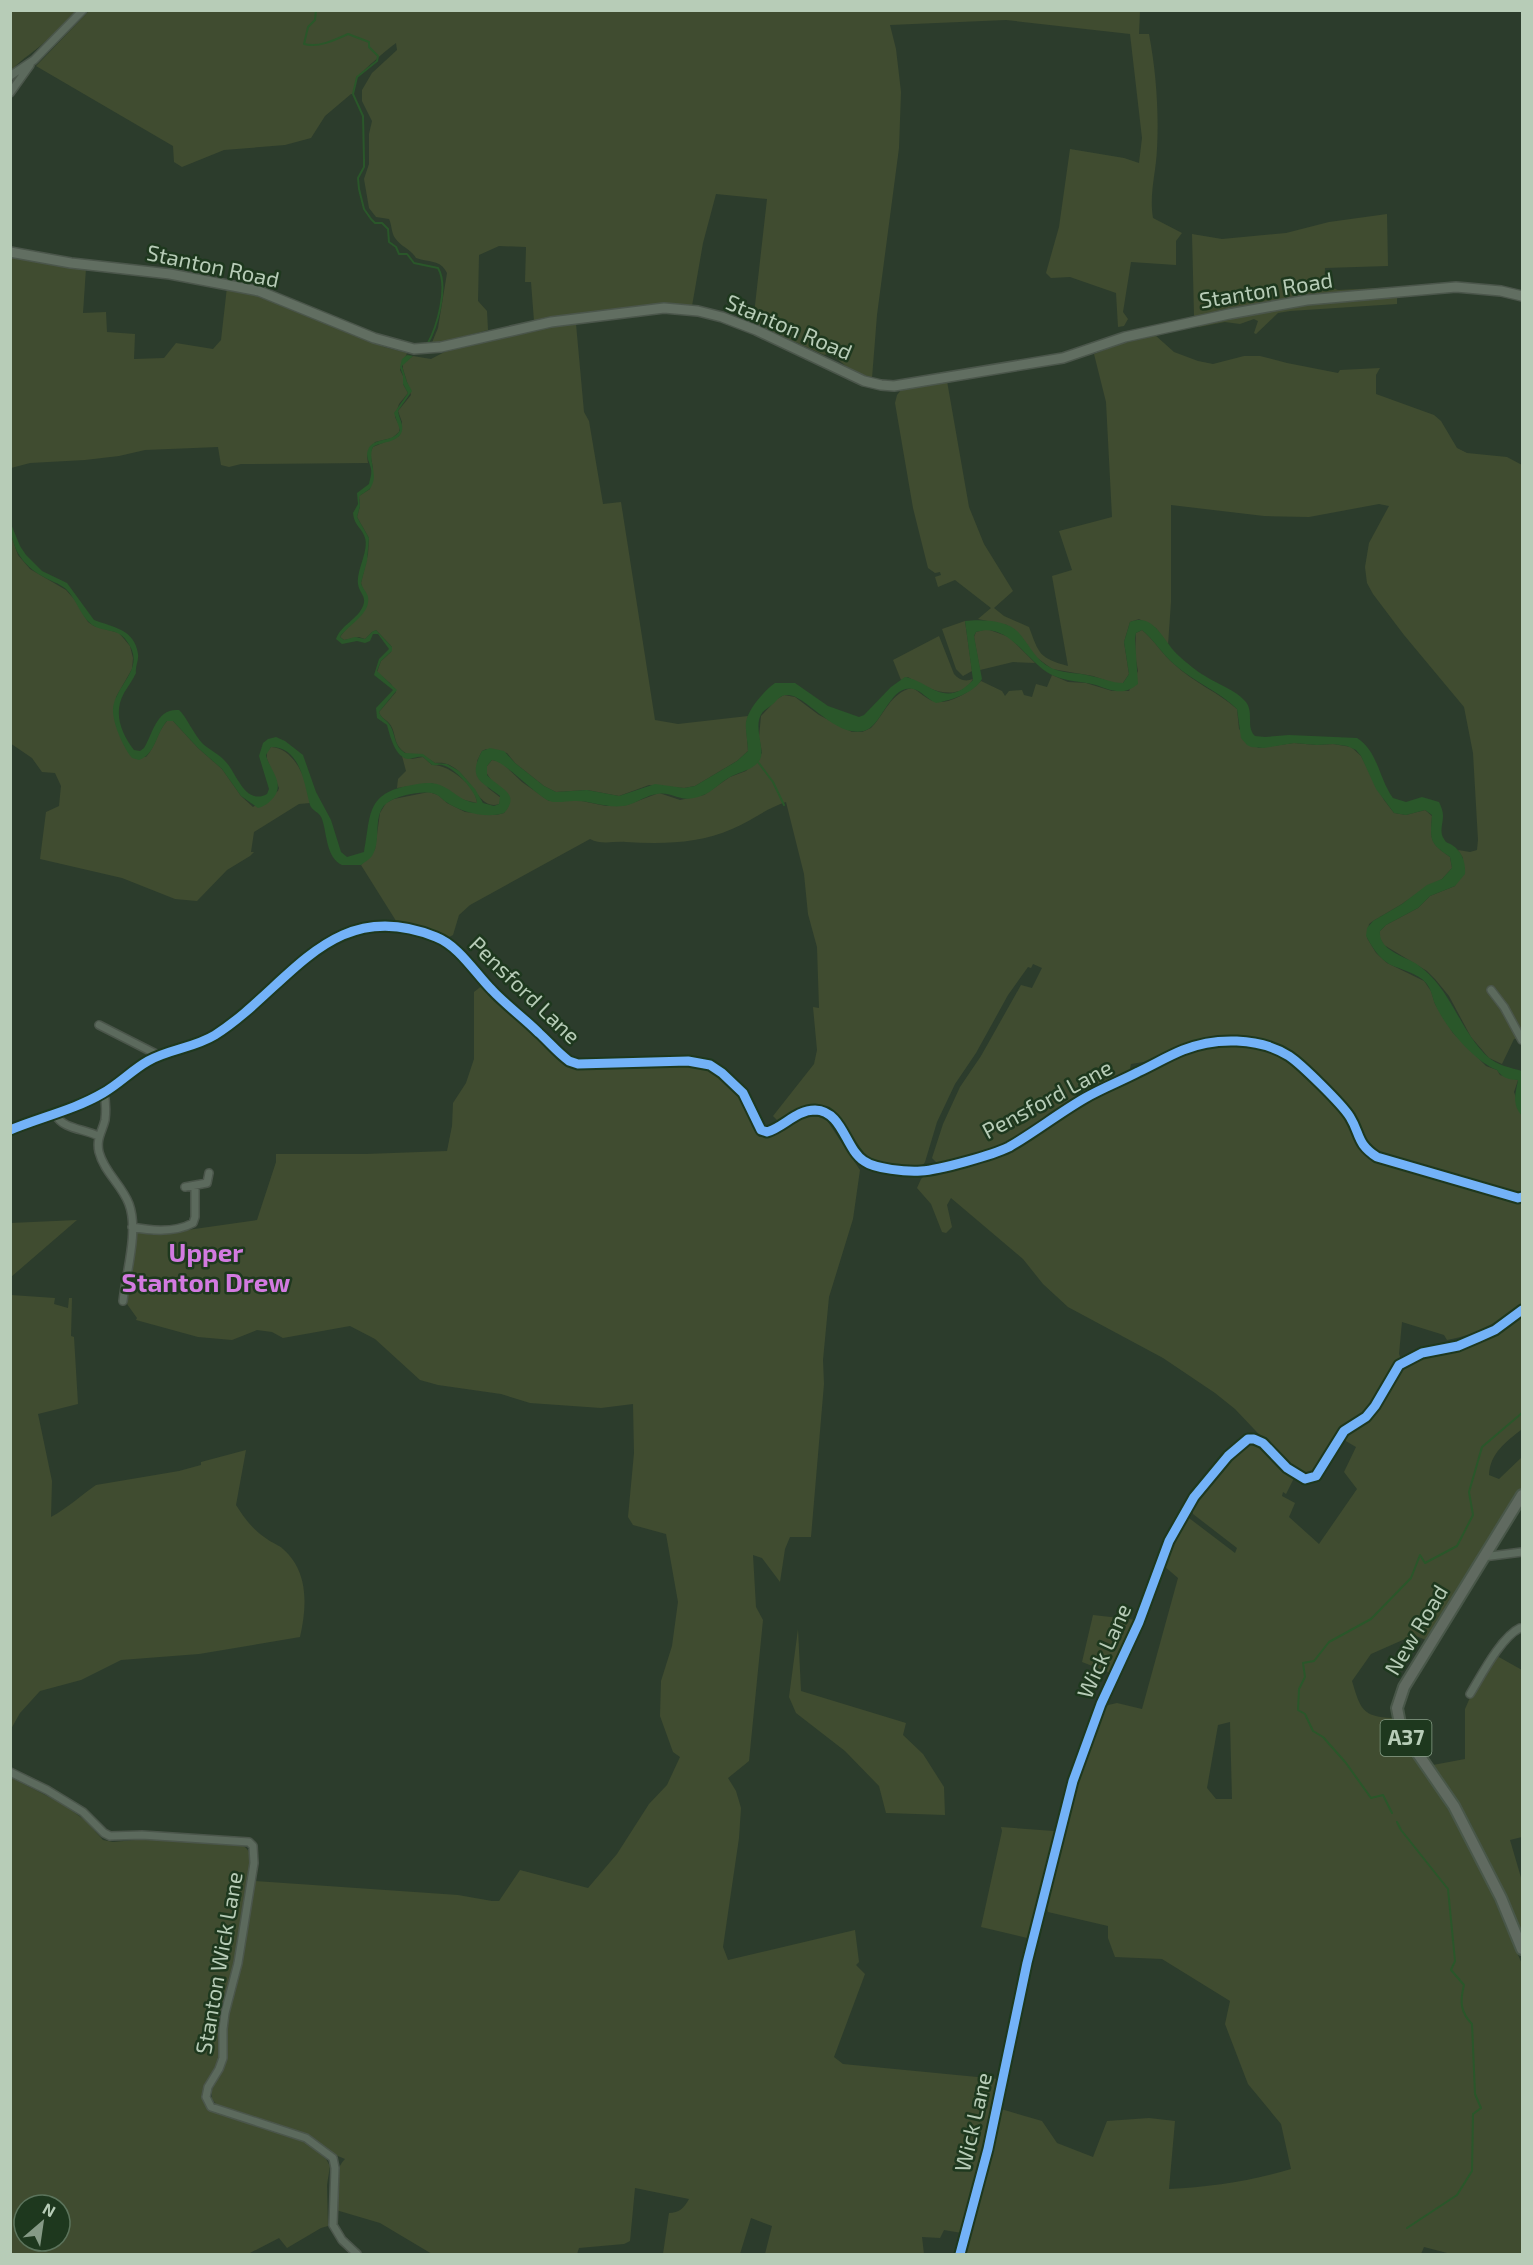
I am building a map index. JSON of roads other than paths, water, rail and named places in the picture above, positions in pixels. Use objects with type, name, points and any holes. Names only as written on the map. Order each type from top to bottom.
[{"type":"highway","name":"New Road","points":[[1522,1495],[1398,1700],[1400,1724],[1407,1740],[1446,1792],[1465,1825],[1501,1898],[1522,1949]]},
{"type":"main road","name":"Stanton Road","points":[[10,252],[71,263],[170,274],[259,291],[393,345],[414,348],[429,349],[494,333],[562,321],[664,308],[698,311],[756,330],[864,381],[881,386],[894,386],[1063,358],[1125,337],[1229,314],[1307,300],[1456,287],[1501,291],[1522,296]]},
{"type":"street","points":[[10,93],[34,60],[83,10]]},
{"type":"street","points":[[10,76],[34,60]]},
{"type":"street","name":"Pensford Lane","points":[[10,1130],[56,1115],[104,1093],[148,1061],[199,1043],[237,1020],[280,980],[332,940],[351,931],[388,925],[406,927],[438,937],[448,943],[493,992],[568,1061],[578,1064],[688,1061],[710,1065],[743,1093],[761,1130],[767,1132],[773,1130],[799,1114],[814,1110],[823,1112],[836,1121],[858,1157],[873,1166],[921,1171],[949,1166],[1006,1148],[1085,1098],[1184,1050],[1202,1044],[1226,1041],[1257,1045],[1291,1057],[1341,1105],[1350,1117],[1365,1149],[1377,1157],[1522,1197]]},
{"type":"street","points":[[1491,990],[1504,1007],[1522,1040]]},
{"type":"street","points":[[99,1025],[160,1056]]},
{"type":"street","points":[[104,1093],[105,1118],[98,1136],[98,1151],[102,1162],[129,1204],[132,1227],[123,1301]]},
{"type":"street","points":[[56,1115],[57,1119],[66,1124],[98,1136]]},
{"type":"street","points":[[184,1188],[207,1183],[208,1173]]},
{"type":"street","points":[[132,1227],[160,1230],[184,1227],[193,1223],[195,1186]]},
{"type":"street","name":"Wick Lane","points":[[960,2254],[988,2149],[1027,1963],[1073,1781],[1101,1704],[1139,1622],[1169,1540],[1194,1497],[1228,1456],[1248,1439],[1263,1443],[1287,1468],[1305,1479],[1316,1476],[1344,1431],[1366,1417],[1375,1406],[1399,1365],[1422,1353],[1458,1346],[1495,1330],[1522,1310]]},
{"type":"street","points":[[1483,1557],[1522,1552]]},
{"type":"street","points":[[1470,1694],[1490,1661],[1512,1633],[1521,1630],[1522,1620]]},
{"type":"street","name":"Stanton Wick Lane","points":[[10,1772],[47,1790],[82,1812],[110,1836],[199,1838],[249,1842],[254,1846],[254,1863],[238,1964],[224,2021],[223,2058],[208,2087],[206,2097],[211,2107],[306,2138],[333,2158],[335,2168],[333,2225],[342,2240],[357,2254]]},
{"type":"waterway","points":[[316,10],[315,20],[308,27],[304,44],[321,44],[348,34],[369,42],[369,47],[378,56],[377,61],[357,77],[353,94],[363,116],[364,167],[358,178],[359,189],[364,209],[375,223],[382,223],[388,229],[389,242],[396,247],[399,254],[407,254],[414,263],[438,268],[441,276],[442,296],[438,318],[427,345]]},
{"type":"waterway","points":[[758,762],[773,782],[784,805]]},
{"type":"waterway","points":[[1392,1813],[1383,1795],[1371,1798],[1346,1763],[1323,1737],[1313,1731],[1305,1714],[1298,1710],[1299,1689],[1305,1677],[1303,1663],[1314,1661],[1329,1642],[1371,1619],[1411,1578],[1420,1555],[1425,1563],[1457,1546],[1473,1515],[1469,1492],[1482,1447],[1522,1413]]},
{"type":"waterway","points":[[1397,1822],[1448,1889],[1455,1961],[1451,1970],[1464,1985],[1462,2006],[1472,2024],[1475,2094],[1481,2108],[1473,2114],[1472,2171],[1457,2195],[1407,2228]]},
{"type":"district","name":"Upper Stanton Drew","points":[[206,1268]]}]
